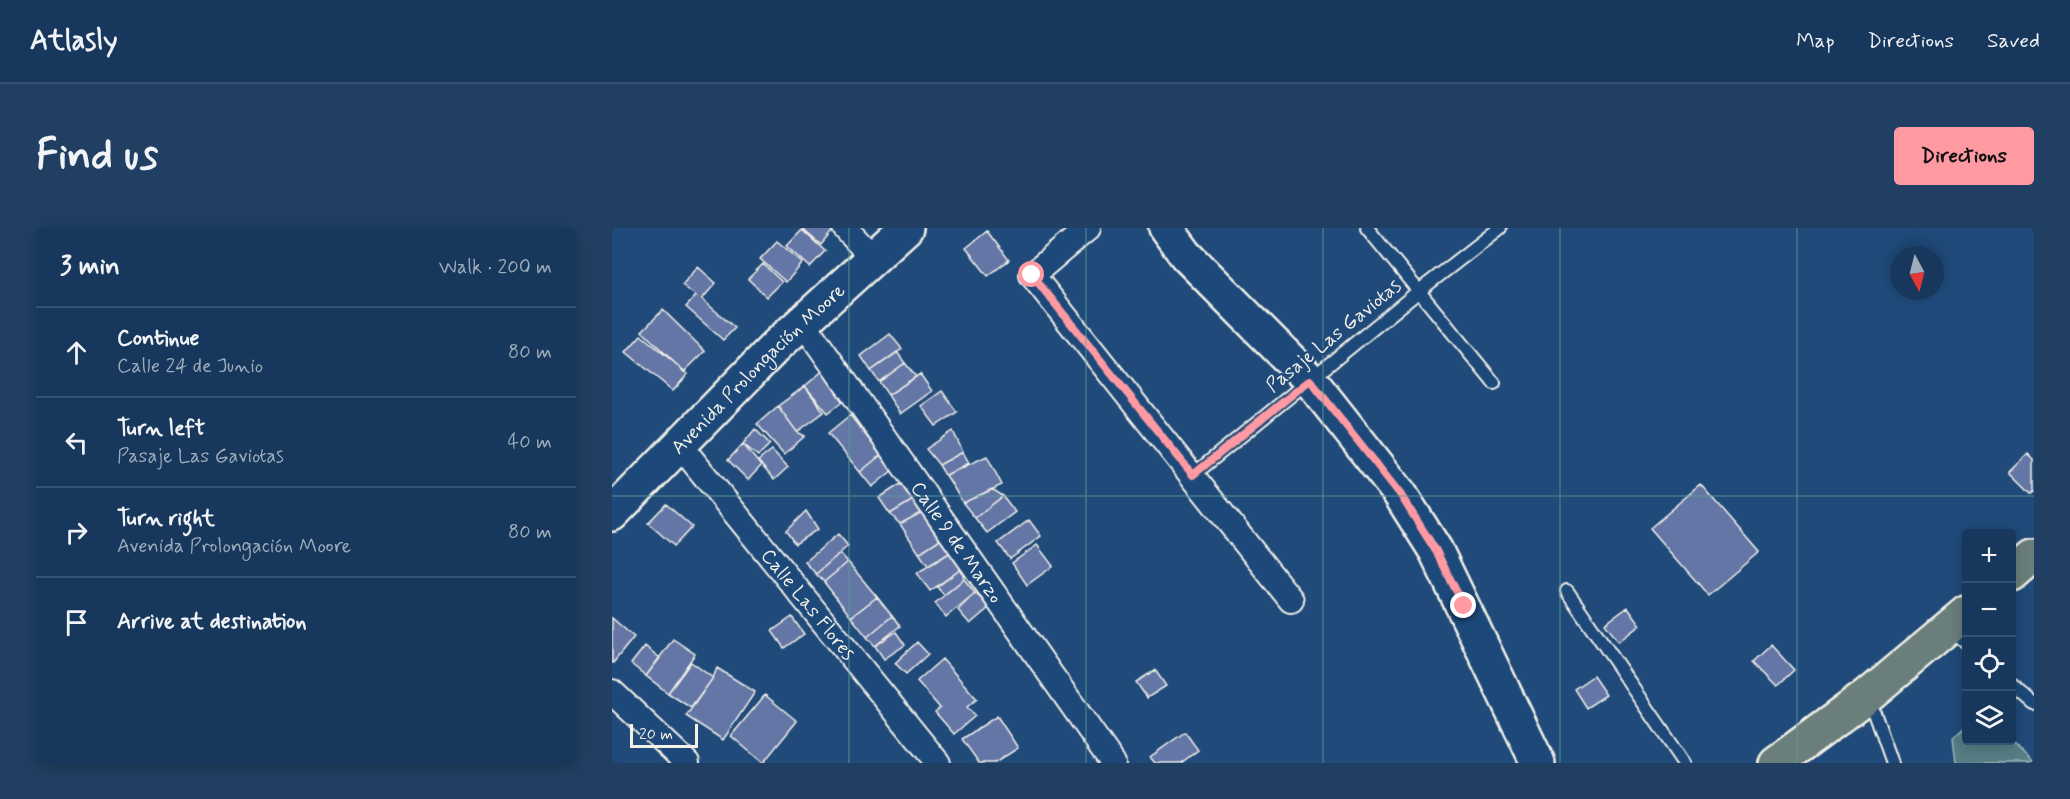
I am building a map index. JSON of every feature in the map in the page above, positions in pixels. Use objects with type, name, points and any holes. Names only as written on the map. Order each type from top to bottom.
[{"type":"main road","points":[[2016,572],[2034,556]]},
{"type":"main road","points":[[1776,763],[1961,628]]},
{"type":"street","points":[[844,228],[872,257]]},
{"type":"street","name":"Avenida Prolongación Moore","points":[[612,514],[802,321],[906,228]]},
{"type":"street","points":[[1088,228],[1032,275],[1291,600]]},
{"type":"street","points":[[1166,228],[1186,255],[1310,380],[1400,494],[1436,551],[1538,763]]},
{"type":"street","name":"Calle 9 de Marzo","points":[[802,321],[1113,763]]},
{"type":"street","name":"Calle Las Flores","points":[[679,444],[938,763]]},
{"type":"street","points":[[612,692],[687,763]]},
{"type":"lane","points":[[1367,228],[1494,383]]},
{"type":"lane","name":"Pasaje Las Gaviotas","points":[[1193,475],[1495,229]]},
{"type":"lane","points":[[1567,591],[1685,763]]},
{"type":"lane","points":[[2016,688],[2034,704]]},
{"type":"lane","points":[[1868,695],[1892,763]]},
{"type":"green space","points":[[1962,729],[1962,745],[2015,745],[2034,763],[1956,763],[1953,737]]},
{"type":"building","points":[[801,228],[835,228],[821,245]]},
{"type":"building","points":[[802,230],[825,251],[810,267],[787,246]]},
{"type":"building","points":[[987,231],[1009,260],[988,276],[966,248]]},
{"type":"building","points":[[777,241],[803,263],[786,282],[760,259]]},
{"type":"building","points":[[763,264],[782,282],[767,297],[748,279]]},
{"type":"building","points":[[698,267],[716,283],[702,299],[735,328],[723,340],[686,307],[696,296],[682,285]]},
{"type":"building","points":[[663,310],[705,351],[684,372],[642,331]]},
{"type":"building","points":[[890,334],[902,349],[871,371],[861,356]]},
{"type":"building","points":[[641,335],[688,374],[673,391],[626,352]]},
{"type":"building","points":[[897,352],[905,363],[879,382],[871,371]]},
{"type":"building","points":[[905,363],[916,377],[888,395],[879,382]]},
{"type":"building","points":[[826,368],[850,396],[828,413],[805,386]]},
{"type":"building","points":[[920,374],[932,391],[900,414],[888,395]]},
{"type":"building","points":[[805,386],[824,412],[797,432],[778,406]]},
{"type":"building","points":[[942,391],[957,412],[936,426],[921,406]]},
{"type":"building","points":[[778,406],[797,432],[805,436],[784,454],[757,424]]},
{"type":"building","points":[[850,415],[881,455],[860,472],[828,433]]},
{"type":"building","points":[[755,429],[770,444],[758,456],[743,444]]},
{"type":"building","points":[[953,431],[963,452],[939,465],[926,449]]},
{"type":"building","points":[[743,444],[761,466],[748,480],[728,460]]},
{"type":"building","points":[[772,450],[788,467],[774,480],[758,461]]},
{"type":"building","points":[[963,452],[969,463],[946,477],[939,465]]},
{"type":"building","points":[[2028,454],[2034,460],[2034,491],[2031,493],[2010,472]]},
{"type":"building","points":[[881,455],[893,470],[872,487],[860,472]]},
{"type":"building","points":[[987,456],[1002,485],[963,503],[946,475]]},
{"type":"building","points":[[902,483],[918,497],[890,514],[879,498]]},
{"type":"building","points":[[1701,485],[1759,552],[1708,595],[1650,528]]},
{"type":"building","points":[[992,489],[1003,496],[975,518],[963,503]]},
{"type":"building","points":[[1003,496],[1015,512],[987,533],[975,518]]},
{"type":"building","points":[[918,497],[926,510],[900,524],[890,514]]},
{"type":"building","points":[[666,504],[692,527],[674,546],[648,523]]},
{"type":"building","points":[[926,510],[942,538],[919,553],[900,524]]},
{"type":"building","points":[[806,511],[818,529],[795,544],[786,531]]},
{"type":"building","points":[[1029,520],[1041,536],[1010,559],[998,543]]},
{"type":"building","points":[[838,534],[848,546],[816,574],[805,562]]},
{"type":"building","points":[[942,538],[951,552],[928,566],[919,553]]},
{"type":"building","points":[[1037,545],[1053,566],[1027,585],[1012,563]]},
{"type":"building","points":[[951,552],[961,569],[930,591],[917,573]]},
{"type":"building","points":[[840,553],[848,562],[824,582],[816,574]]},
{"type":"building","points":[[848,562],[877,597],[851,617],[824,582]]},
{"type":"building","points":[[961,569],[964,579],[944,595],[937,587]]},
{"type":"building","points":[[964,579],[975,593],[946,617],[935,603]]},
{"type":"building","points":[[975,593],[990,607],[970,624],[958,610]]},
{"type":"building","points":[[877,597],[892,616],[867,637],[851,617]]},
{"type":"building","points":[[1628,607],[1641,625],[1619,642],[1605,624]]},
{"type":"building","points":[[892,616],[900,626],[875,646],[867,637]]},
{"type":"building","points":[[792,617],[804,634],[784,648],[772,631]]},
{"type":"building","points":[[612,618],[634,637],[613,663],[612,663]]},
{"type":"building","points":[[896,632],[905,645],[884,659],[875,646]]},
{"type":"building","points":[[673,639],[695,654],[668,693],[646,676]]},
{"type":"building","points":[[917,642],[928,654],[906,674],[895,663]]},
{"type":"building","points":[[1771,645],[1794,670],[1778,685],[1754,661]]},
{"type":"building","points":[[645,646],[660,658],[646,676],[631,664]]},
{"type":"building","points":[[942,659],[977,699],[967,707],[975,716],[954,734],[935,712],[940,708],[917,681]]},
{"type":"building","points":[[691,662],[713,678],[691,708],[668,693]]},
{"type":"building","points":[[717,668],[755,692],[723,740],[686,716],[713,678]]},
{"type":"building","points":[[1155,670],[1166,686],[1147,698],[1136,682]]},
{"type":"building","points":[[1593,676],[1606,695],[1586,708],[1574,689]]},
{"type":"building","points":[[765,695],[797,721],[763,763],[731,736]]},
{"type":"building","points":[[997,716],[1018,748],[995,763],[979,763],[962,739]]},
{"type":"building","points":[[1185,732],[1198,750],[1181,763],[1155,763],[1150,757]]},
{"type":"route","points":[[1032,275],[1193,475],[1310,380],[1400,494],[1436,551],[1464,606]]}]
